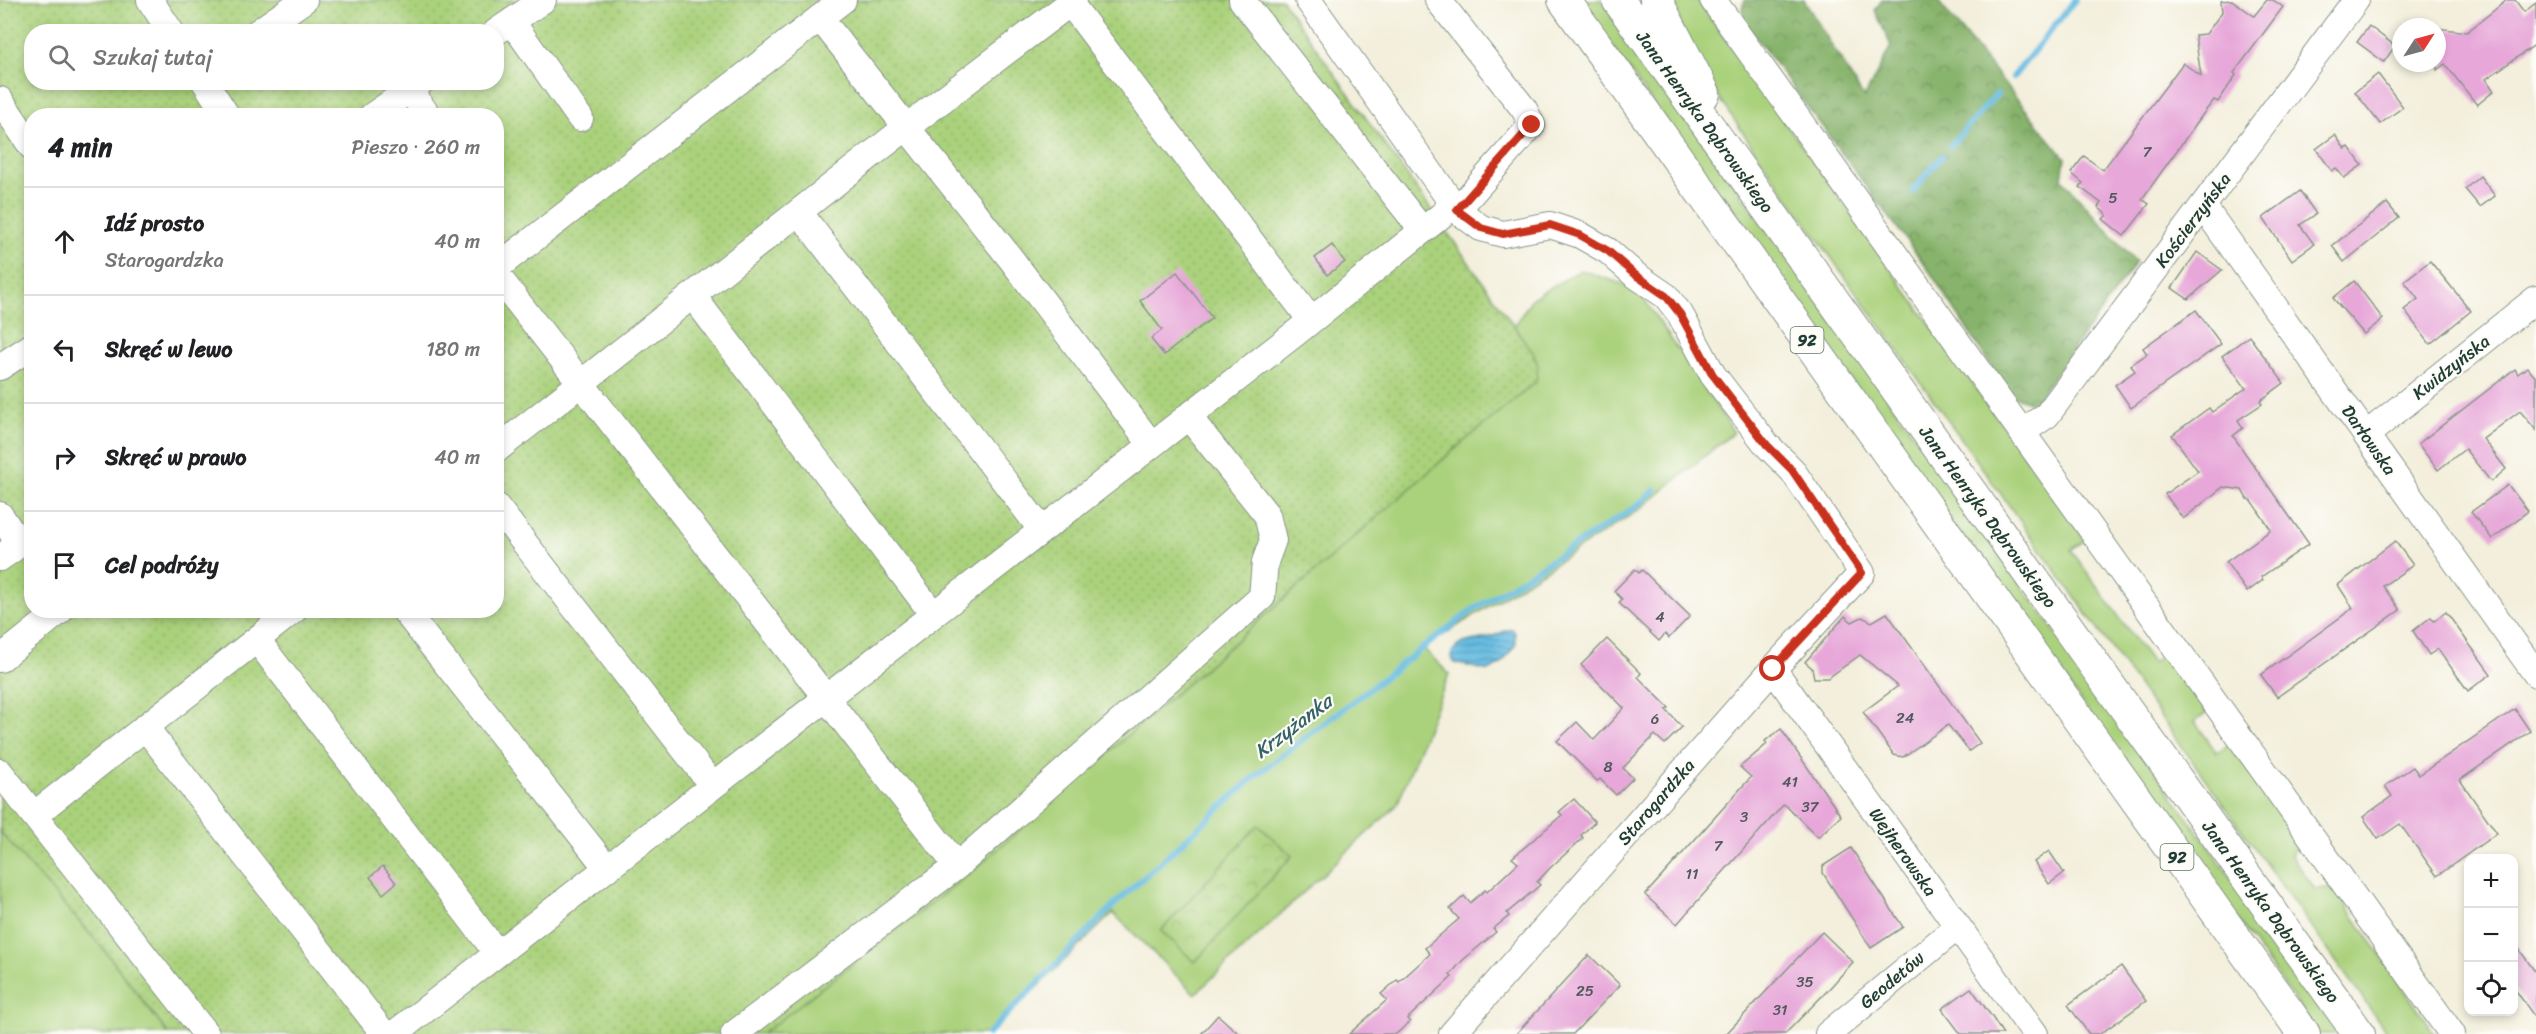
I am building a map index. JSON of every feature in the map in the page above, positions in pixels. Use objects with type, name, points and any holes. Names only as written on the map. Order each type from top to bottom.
[{"type":"main road","name":"92","points":[[1564,0],[2304,1034]]},
{"type":"main road","name":"Jana Henryka Dąbrowskiego","points":[[1618,0],[2359,1034]]},
{"type":"main road","points":[[1656,0],[1762,202]]},
{"type":"street","points":[[150,0],[166,24]]},
{"type":"street","points":[[270,24],[304,0]]},
{"type":"street","points":[[543,0],[504,27],[580,118]]},
{"type":"street","points":[[504,262],[843,0]]},
{"type":"street","points":[[1242,0],[1422,230]]},
{"type":"street","points":[[1308,0],[1455,208]]},
{"type":"street","points":[[394,1034],[1297,332],[1310,319],[1422,230],[1455,208],[1532,125],[1524,109],[1437,0]]},
{"type":"street","name":"Kościerzyńska","points":[[2022,432],[2047,415],[2356,0]]},
{"type":"street","points":[[504,444],[908,126],[1072,2],[1310,319]]},
{"type":"street","points":[[1721,3],[2022,432],[2452,1034]]},
{"type":"street","points":[[820,18],[898,119],[908,126],[1151,444]]},
{"type":"street","points":[[210,90],[222,108]]},
{"type":"street","points":[[384,108],[410,90]]},
{"type":"street","points":[[418,90],[425,108]]},
{"type":"street","points":[[0,100],[24,135]]},
{"type":"street","name":"Darłowska","points":[[2203,206],[2536,674]]},
{"type":"street","name":"Starogardzka","points":[[1452,1034],[1773,669],[1862,573],[1792,470],[1767,445],[1713,375],[1680,314],[1666,296],[1634,274],[1608,251],[1580,235],[1550,225],[1503,234],[1481,228],[1455,208]]},
{"type":"street","points":[[799,212],[1041,529]]},
{"type":"street","points":[[504,284],[957,866]]},
{"type":"street","points":[[693,296],[933,614]]},
{"type":"street","name":"Kwidzyńska","points":[[2366,435],[2536,299]]},
{"type":"street","points":[[0,367],[24,351]]},
{"type":"street","points":[[734,1034],[957,866],[1262,597],[1265,562],[1273,540],[1270,523],[1244,484],[1188,416]]},
{"type":"street","points":[[0,515],[15,537],[13,549],[0,558]]},
{"type":"street","points":[[504,516],[712,785]]},
{"type":"street","points":[[0,658],[51,618]]},
{"type":"street","points":[[34,815],[284,618]]},
{"type":"street","points":[[410,618],[607,868]]},
{"type":"street","points":[[257,640],[497,953]]},
{"type":"street","name":"Wejherowska","points":[[1773,669],[2035,1034]]},
{"type":"street","points":[[145,728],[384,1034]]},
{"type":"street","points":[[0,772],[206,1034]]},
{"type":"street","name":"Geodetów","points":[[1828,1034],[1957,927]]},
{"type":"green space","points":[[0,0],[1282,0],[1534,354],[1538,366],[1536,382],[1456,448],[974,870],[762,1034],[168,1034],[106,952],[0,832]]},
{"type":"green space","points":[[1579,0],[1602,0],[2343,1034],[2319,1034]]},
{"type":"green space","points":[[1666,0],[1697,0],[2085,540],[2071,550],[2152,663],[2166,653],[2207,712],[2195,722],[2217,753],[2231,744],[2296,836],[2296,846],[2291,855],[2315,889],[2334,888],[2435,1034],[2388,1034],[1767,168],[1710,84]]},
{"type":"green space","points":[[1745,0],[1804,0],[1864,98],[1891,46],[1875,10],[1882,0],[1937,0],[2065,158],[2062,179],[2136,262],[2034,404],[2009,394],[1930,272],[1743,20],[1742,8]]},
{"type":"green space","points":[[1581,270],[1637,289],[1734,432],[1639,510],[1423,648],[1449,674],[1397,805],[1195,994],[1113,913],[989,1034],[762,1034],[974,870],[1456,448],[1535,382],[1534,355],[1514,327],[1532,298]]},
{"type":"green space","points":[[1258,825],[1292,856],[1195,962],[1161,931]]},
{"type":"green space","points":[[0,832],[106,952],[168,1034],[0,1034]]},
{"type":"water","points":[[1512,629],[1515,633],[1516,644],[1502,663],[1489,671],[1455,663],[1451,657],[1453,651],[1462,644]]},
{"type":"building","points":[[2232,0],[2254,16],[2267,0],[2273,0],[2283,7],[2234,73],[2236,75],[2218,102],[2214,100],[2203,114],[2142,199],[2149,204],[2124,236],[2103,219],[2107,215],[2098,207],[2101,203],[2080,187],[2083,183],[2071,173],[2084,156],[2103,170],[2183,63],[2201,76],[2195,35],[2206,34],[2222,12],[2221,1]]},
{"type":"building","points":[[2507,0],[2515,0],[2524,12],[2536,3],[2536,44],[2486,79],[2494,91],[2477,105],[2446,65],[2446,29],[2467,32]]},
{"type":"building","points":[[2369,26],[2392,44],[2392,50],[2384,62],[2357,42]]},
{"type":"building","points":[[2378,74],[2403,107],[2380,124],[2355,92]]},
{"type":"building","points":[[2335,135],[2345,149],[2349,147],[2362,165],[2344,178],[2336,168],[2332,171],[2316,149]]},
{"type":"building","points":[[2480,176],[2495,196],[2480,207],[2465,189]]},
{"type":"building","points":[[2300,191],[2316,214],[2300,225],[2314,244],[2292,260],[2263,218]]},
{"type":"building","points":[[2387,203],[2399,218],[2344,262],[2332,246]]},
{"type":"building","points":[[1332,245],[1345,262],[1327,275],[1315,258]]},
{"type":"building","points":[[2197,252],[2222,270],[2188,299],[2172,288]]},
{"type":"building","points":[[2430,261],[2471,311],[2430,344],[2404,310],[2418,299],[2404,281]]},
{"type":"building","points":[[1177,272],[1212,318],[1164,355],[1151,339],[1162,330],[1140,301]]},
{"type":"building","points":[[2354,281],[2383,319],[2364,334],[2333,298]]},
{"type":"building","points":[[2196,310],[2221,344],[2131,408],[2115,385],[2135,371],[2131,365],[2147,354],[2143,348]]},
{"type":"building","points":[[2249,336],[2284,383],[2260,401],[2262,404],[2238,420],[2243,428],[2233,436],[2309,544],[2261,577],[2263,580],[2247,592],[2226,562],[2271,530],[2251,500],[2247,499],[2242,490],[2223,487],[2183,519],[2165,494],[2198,471],[2172,435],[2209,408],[2212,412],[2246,388],[2222,356]]},
{"type":"building","points":[[2527,367],[2536,378],[2536,430],[2520,411],[2483,439],[2506,469],[2491,482],[2465,449],[2438,470],[2418,444],[2515,369],[2518,374]]},
{"type":"building","points":[[2508,485],[2528,511],[2492,539],[2471,512]]},
{"type":"building","points":[[2395,541],[2413,565],[2383,586],[2400,610],[2277,697],[2261,675],[2353,608],[2338,585]]},
{"type":"building","points":[[1635,569],[1639,573],[1642,570],[1690,616],[1669,638],[1665,634],[1659,641],[1619,603],[1622,599],[1614,591]]},
{"type":"building","points":[[2446,612],[2491,674],[2468,691],[2438,649],[2429,655],[2413,631],[2431,617],[2434,621]]},
{"type":"building","points":[[1887,613],[1980,743],[1969,751],[1948,725],[1903,757],[1894,755],[1863,712],[1898,686],[1860,655],[1828,678],[1814,678],[1812,668],[1805,662],[1845,616],[1852,622],[1862,617],[1872,622]]},
{"type":"building","points":[[1607,639],[1641,673],[1638,677],[1669,708],[1666,710],[1682,727],[1665,744],[1655,735],[1623,768],[1633,778],[1616,795],[1600,779],[1597,781],[1557,741],[1577,722],[1594,740],[1624,708],[1581,665]]},
{"type":"building","points":[[2515,709],[2530,731],[2460,780],[2497,833],[2468,854],[2464,854],[2464,857],[2437,876],[2400,824],[2378,839],[2363,817],[2392,796],[2385,786],[2413,767],[2419,775]]},
{"type":"building","points":[[1781,729],[1841,816],[1818,837],[1784,804],[1677,924],[1645,895],[1751,777],[1740,767],[1767,744],[1765,741]]},
{"type":"building","points":[[1574,799],[1595,822],[1581,835],[1583,838],[1537,882],[1540,885],[1507,913],[1509,916],[1493,929],[1496,932],[1463,960],[1450,975],[1452,977],[1407,1019],[1410,1022],[1396,1034],[1349,1034],[1387,1000],[1381,994],[1397,980],[1399,982],[1430,954],[1425,948],[1459,919],[1450,909],[1464,896],[1470,903],[1485,890],[1487,892],[1518,863],[1512,858],[1562,815],[1559,812]]},
{"type":"building","points":[[1851,848],[1903,927],[1871,948],[1823,873],[1823,866]]},
{"type":"building","points":[[2049,851],[2064,873],[2049,884],[2034,862]]},
{"type":"building","points":[[383,866],[396,883],[383,894],[370,877]]},
{"type":"building","points":[[1822,932],[1853,962],[1828,990],[1785,1034],[1726,1034]]},
{"type":"building","points":[[2518,948],[2536,973],[2536,1019],[2518,994]]},
{"type":"building","points":[[1589,955],[1620,985],[1573,1034],[1516,1034]]},
{"type":"building","points":[[2121,966],[2146,1001],[2100,1034],[2089,1034],[2068,1005]]},
{"type":"building","points":[[1971,988],[2003,1034],[1961,1034],[1942,1009]]},
{"type":"building","points":[[1218,1015],[1239,1034],[1201,1034]]},
{"type":"waterway","name":"Krzyżanka","points":[[2013,77],[2075,0]]},
{"type":"waterway","name":"Krzyżanka","points":[[1950,146],[1997,94]]},
{"type":"waterway","name":"Krzyżanka","points":[[1913,191],[1942,156]]},
{"type":"waterway","name":"Krzyżanka","points":[[988,1034],[1118,901],[1254,777],[1471,611],[1637,506],[1655,490]]},
{"type":"route","points":[[1532,125],[1457,210],[1481,228],[1503,234],[1550,225],[1580,235],[1608,251],[1634,274],[1666,296],[1680,314],[1713,375],[1767,445],[1792,470],[1862,573],[1773,669]]}]
